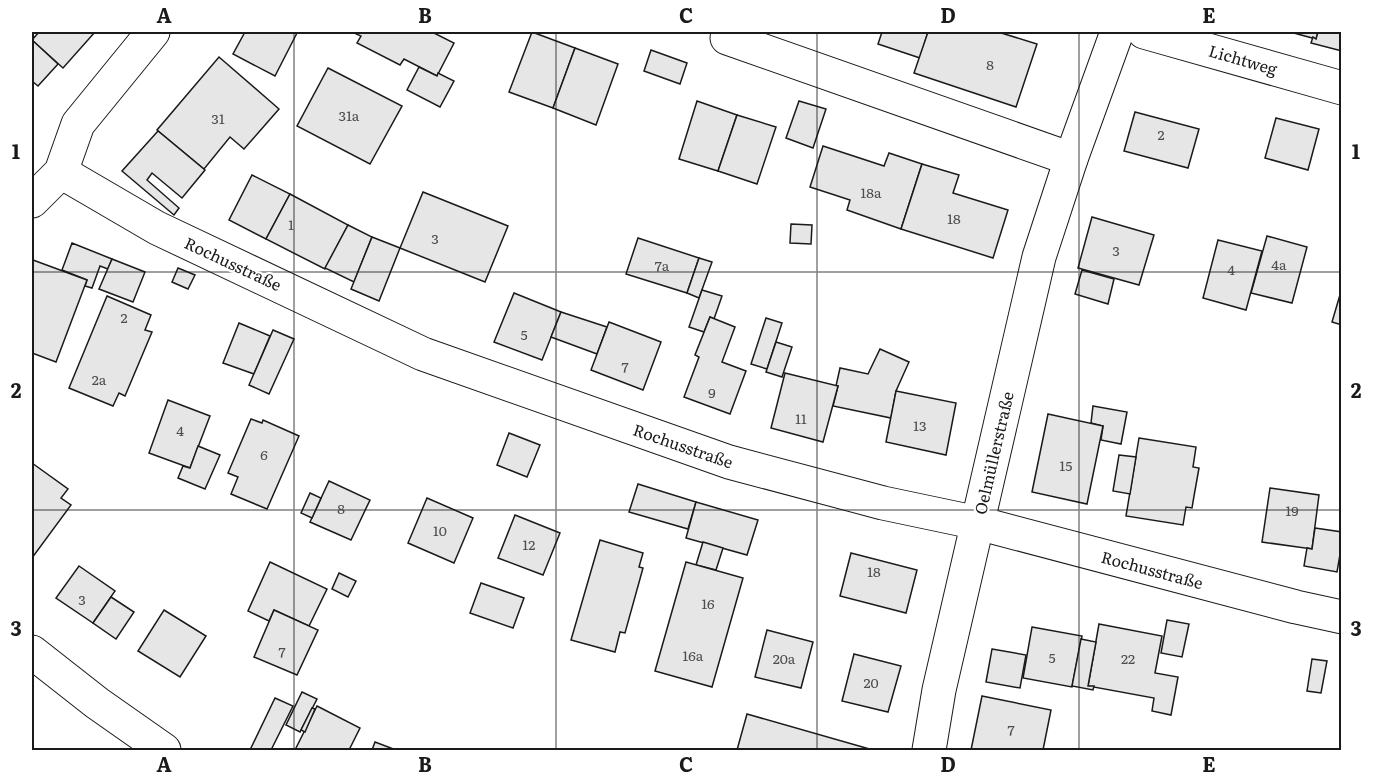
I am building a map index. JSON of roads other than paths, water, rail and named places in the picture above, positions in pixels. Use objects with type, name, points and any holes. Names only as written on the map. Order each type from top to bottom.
[{"type":"street","points":[[32,201],[61,172],[78,124],[153,32]]},
{"type":"street","name":"Oelmüllerstraße","points":[[929,750],[939,690],[1039,257],[1071,159],[1117,32]]},
{"type":"street","name":"Lichtweg","points":[[1144,32],[1341,88]]},
{"type":"street","points":[[727,38],[1071,159]]},
{"type":"street","name":"Rochusstraße","points":[[61,172],[157,228],[423,354],[729,462],[883,503],[978,523],[1341,617]]},
{"type":"street","points":[[33,663],[97,702],[164,750]]}]
